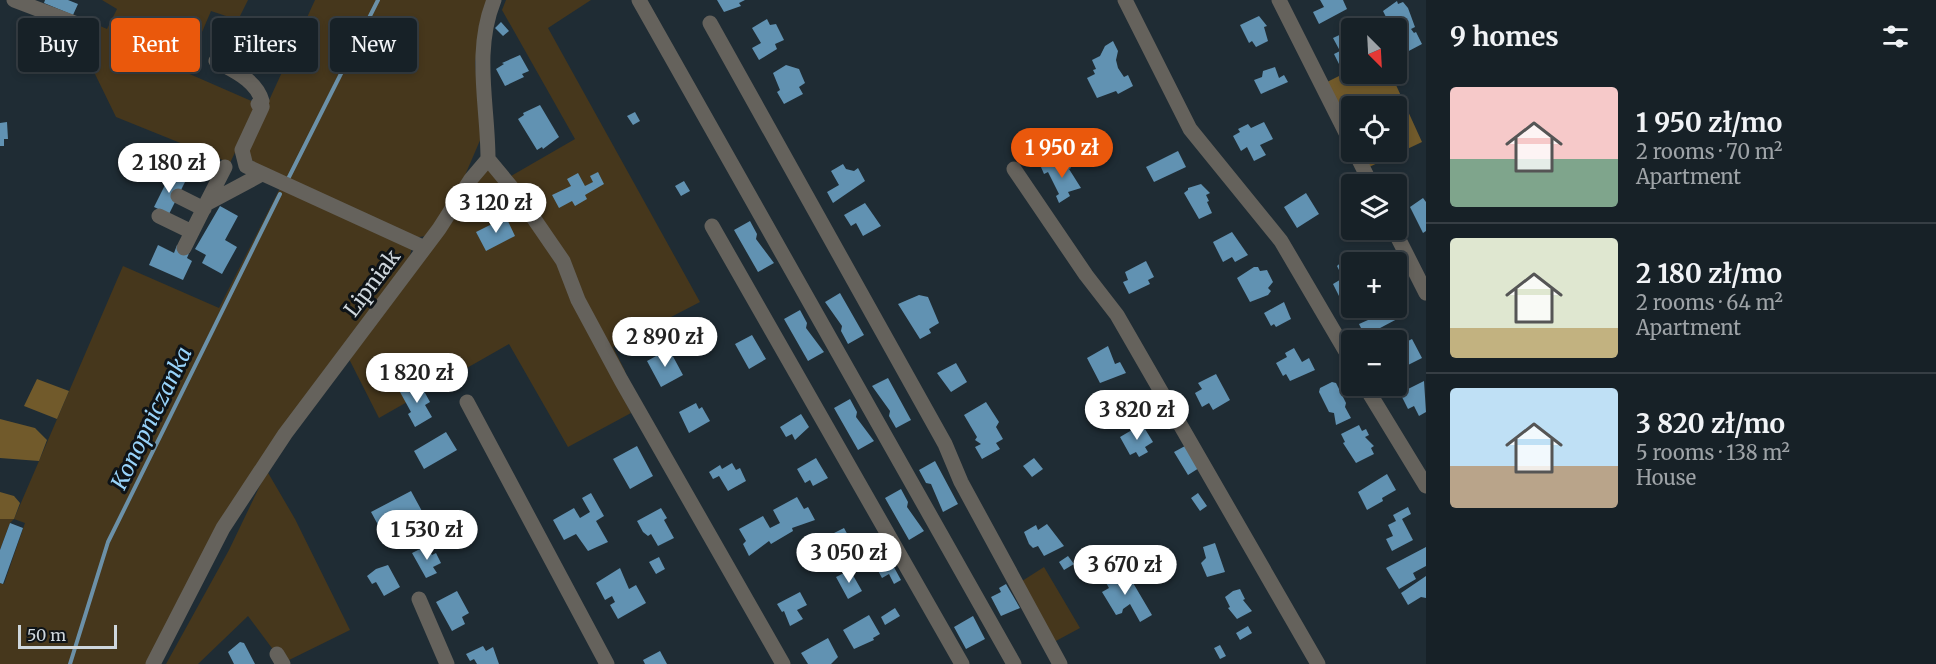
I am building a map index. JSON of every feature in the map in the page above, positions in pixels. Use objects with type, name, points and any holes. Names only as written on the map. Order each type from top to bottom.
[{"type":"street","points":[[14,0],[61,18]]},
{"type":"street","points":[[494,0],[484,35],[481,60],[488,159],[531,212],[563,261],[578,300],[621,380],[783,664]]},
{"type":"street","points":[[639,0],[1014,664]]},
{"type":"street","points":[[1125,0],[1190,129],[1281,241],[1341,343]]},
{"type":"street","points":[[1279,0],[1341,123]]},
{"type":"street","points":[[710,23],[945,444],[965,490],[1060,664]]},
{"type":"street","points":[[236,72],[260,93],[262,101],[258,104],[262,107],[242,150],[246,166],[425,248]]},
{"type":"street","name":"Lipniak","points":[[153,664],[223,528],[285,434],[425,248],[488,159]]},
{"type":"street","points":[[184,248],[225,167]]},
{"type":"street","points":[[1014,169],[1086,275],[1117,315],[1318,664]]},
{"type":"street","points":[[205,207],[260,174]]},
{"type":"street","points":[[178,196],[205,207]]},
{"type":"street","points":[[159,216],[192,232]]},
{"type":"street","points":[[712,226],[962,664]]},
{"type":"street","points":[[1399,240],[1426,293]]},
{"type":"street","points":[[1371,396],[1426,486]]},
{"type":"street","points":[[467,402],[607,664]]},
{"type":"street","points":[[418,599],[447,664]]},
{"type":"shaded area","points":[[102,0],[248,0],[239,18],[211,11],[200,37],[200,18],[112,18],[117,9]]},
{"type":"shaded area","points":[[315,0],[488,0],[475,62],[481,138],[460,187],[426,236],[412,238],[264,172],[245,153],[282,72],[318,72],[318,18],[307,18]]},
{"type":"shaded area","points":[[506,0],[591,0],[548,28],[700,302],[613,347],[625,371],[613,378],[631,413],[568,447],[509,344],[379,418],[347,355],[488,159],[506,179],[575,139],[502,10]]},
{"type":"shaded area","points":[[111,21],[111,72],[185,72],[258,104],[230,163],[116,117],[94,72],[99,72],[99,26],[107,29]]},
{"type":"shaded area","points":[[1341,75],[1341,84],[1396,84],[1401,96],[1341,96],[1341,112],[1327,82]]},
{"type":"shaded area","points":[[1407,109],[1422,142],[1407,149]]},
{"type":"shaded area","points":[[1364,162],[1380,162],[1367,168]]},
{"type":"shaded area","points":[[280,188],[412,247],[409,259],[262,457],[146,664],[0,664],[0,583],[4,584],[25,523],[14,519],[123,266],[219,308]]},
{"type":"shaded area","points":[[37,379],[69,391],[57,419],[24,406]]},
{"type":"shaded area","points":[[0,419],[35,428],[47,440],[39,461],[0,458]]},
{"type":"shaded area","points":[[267,471],[295,519],[350,630],[283,663],[248,616],[198,664],[166,664],[229,550]]},
{"type":"shaded area","points":[[0,492],[14,496],[20,503],[14,519],[0,519]]},
{"type":"shaded area","points":[[0,519],[14,519],[10,523],[0,550]]},
{"type":"shaded area","points":[[1044,567],[1080,628],[1054,642],[1019,583]]},
{"type":"building","points":[[45,0],[68,0],[78,4],[73,15],[44,3]]},
{"type":"building","points":[[717,0],[745,0],[739,3],[741,6],[724,12]]},
{"type":"building","points":[[1320,0],[1343,0],[1347,9],[1319,24],[1313,12],[1324,7]]},
{"type":"building","points":[[1397,1],[1398,4],[1403,2],[1408,8],[1415,27],[1411,29],[1414,33],[1416,32],[1422,44],[1407,52],[1407,18],[1386,18],[1383,11]]},
{"type":"building","points":[[1259,16],[1267,26],[1264,27],[1268,41],[1256,47],[1252,41],[1249,43],[1240,25]]},
{"type":"building","points":[[767,19],[770,25],[776,24],[784,40],[775,44],[777,49],[759,60],[752,48],[761,43],[752,28]]},
{"type":"building","points":[[501,22],[509,31],[503,36],[495,28]]},
{"type":"building","points":[[1341,34],[1340,66],[1334,54],[1340,51],[1333,38]]},
{"type":"building","points":[[1113,41],[1118,51],[1116,60],[1118,68],[1124,77],[1128,75],[1133,86],[1118,94],[1116,91],[1097,98],[1087,78],[1095,74],[1093,70],[1096,69],[1092,60],[1100,56],[1105,46]]},
{"type":"building","points":[[520,55],[529,71],[522,74],[524,77],[505,86],[496,69],[504,64],[502,63]]},
{"type":"building","points":[[786,65],[799,69],[805,83],[799,87],[803,94],[784,104],[777,92],[780,90],[773,73]]},
{"type":"building","points":[[1275,67],[1279,78],[1284,75],[1288,82],[1261,94],[1254,80],[1262,77],[1263,71]]},
{"type":"building","points":[[540,105],[559,137],[543,149],[542,147],[537,150],[518,119],[524,115],[523,113]]},
{"type":"building","points":[[635,112],[640,121],[633,125],[627,116]]},
{"type":"building","points":[[7,122],[8,139],[4,139],[4,146],[0,146],[0,123]]},
{"type":"building","points":[[1264,122],[1273,139],[1260,145],[1266,155],[1254,161],[1247,147],[1241,151],[1233,136],[1240,132],[1238,129],[1248,124],[1251,128]]},
{"type":"building","points":[[1178,151],[1186,167],[1154,182],[1146,167]]},
{"type":"building","points":[[1066,158],[1071,168],[1069,169],[1081,188],[1068,192],[1070,196],[1059,203],[1056,196],[1059,194],[1048,172],[1044,174],[1041,167],[1053,161],[1055,166]]},
{"type":"building","points":[[843,164],[846,169],[854,171],[858,168],[865,181],[833,203],[827,192],[839,185],[831,171]]},
{"type":"building","points":[[598,172],[604,184],[585,195],[587,199],[575,206],[572,201],[559,208],[552,195],[571,186],[567,179],[578,173],[585,186],[593,182],[590,176]]},
{"type":"building","points":[[170,175],[185,182],[169,214],[154,207]]},
{"type":"building","points":[[684,181],[690,191],[681,196],[675,186]]},
{"type":"building","points":[[1201,184],[1210,193],[1206,195],[1212,213],[1199,219],[1184,193],[1188,188]]},
{"type":"building","points":[[1306,193],[1319,214],[1297,228],[1284,207]]},
{"type":"building","points":[[1423,198],[1426,202],[1426,231],[1423,233],[1410,207]]},
{"type":"building","points":[[865,203],[881,226],[863,236],[856,223],[851,226],[844,215]]},
{"type":"building","points":[[220,206],[238,216],[225,240],[237,247],[222,274],[202,263],[206,255],[195,249]]},
{"type":"building","points":[[506,217],[515,236],[486,251],[476,232]]},
{"type":"building","points":[[750,221],[757,234],[756,239],[774,263],[758,272],[734,230]]},
{"type":"building","points":[[1232,232],[1248,255],[1235,262],[1232,257],[1223,262],[1213,242]]},
{"type":"building","points":[[158,245],[174,253],[177,245],[190,251],[187,258],[192,261],[183,280],[149,265]]},
{"type":"building","points":[[1146,261],[1154,277],[1148,280],[1150,284],[1129,294],[1123,282],[1128,280],[1125,272]]},
{"type":"building","points":[[1341,262],[1341,274],[1337,266]]},
{"type":"building","points":[[1254,267],[1258,267],[1260,271],[1267,270],[1273,282],[1268,288],[1271,291],[1268,295],[1250,302],[1237,278]]},
{"type":"building","points":[[1341,279],[1341,295],[1339,296],[1333,284]]},
{"type":"building","points":[[840,293],[864,335],[848,344],[841,331],[842,326],[825,302]]},
{"type":"building","points":[[919,295],[928,297],[939,323],[929,329],[931,333],[920,339],[898,304]]},
{"type":"building","points":[[1284,302],[1291,319],[1276,327],[1274,324],[1271,326],[1264,313]]},
{"type":"building","points":[[800,310],[807,323],[806,328],[824,352],[808,361],[784,319]]},
{"type":"building","points":[[1368,318],[1399,318],[1376,330],[1362,330],[1359,324],[1368,320]]},
{"type":"building","points":[[752,335],[766,359],[749,369],[735,344]]},
{"type":"building","points":[[1412,339],[1422,358],[1407,366],[1407,342]]},
{"type":"building","points":[[1108,346],[1115,364],[1120,362],[1126,373],[1100,383],[1087,358]]},
{"type":"building","points":[[1294,348],[1302,362],[1309,358],[1315,370],[1290,381],[1286,374],[1283,376],[1276,363],[1287,357],[1285,353]]},
{"type":"building","points":[[669,349],[683,375],[661,387],[647,361]]},
{"type":"building","points":[[956,363],[967,382],[951,392],[937,373]]},
{"type":"building","points":[[1216,374],[1230,400],[1213,410],[1209,403],[1202,407],[1195,393],[1202,389],[1198,383]]},
{"type":"building","points":[[888,378],[911,420],[896,428],[889,416],[890,411],[872,386]]},
{"type":"building","points":[[1424,381],[1426,412],[1419,416],[1414,406],[1408,409],[1402,396],[1407,396],[1407,390]]},
{"type":"building","points":[[419,382],[430,402],[425,405],[432,417],[415,427],[408,414],[411,412],[400,392]]},
{"type":"building","points":[[1332,382],[1336,383],[1351,418],[1336,425],[1334,413],[1329,412],[1319,392],[1320,388]]},
{"type":"building","points":[[850,399],[857,412],[856,417],[874,441],[858,450],[834,408]]},
{"type":"building","points":[[986,402],[999,422],[996,427],[1003,439],[996,443],[1000,449],[982,459],[975,447],[981,444],[975,440],[977,437],[964,415]]},
{"type":"building","points":[[696,403],[699,409],[702,407],[710,421],[689,433],[679,412]]},
{"type":"building","points":[[801,414],[809,427],[795,440],[792,434],[786,437],[780,427]]},
{"type":"building","points":[[1142,424],[1153,442],[1145,447],[1148,452],[1139,457],[1136,452],[1130,455],[1120,437]]},
{"type":"building","points":[[1359,425],[1362,431],[1366,429],[1369,435],[1365,437],[1374,446],[1371,448],[1374,454],[1356,463],[1343,443],[1345,442],[1341,434]]},
{"type":"building","points":[[446,432],[457,450],[424,469],[414,451]]},
{"type":"building","points":[[637,446],[653,476],[630,489],[613,459]]},
{"type":"building","points":[[1185,446],[1199,468],[1188,475],[1174,452]]},
{"type":"building","points":[[816,458],[828,478],[813,486],[810,480],[805,483],[797,469]]},
{"type":"building","points":[[1034,458],[1043,469],[1032,477],[1023,466]]},
{"type":"building","points":[[935,461],[958,504],[943,512],[931,484],[926,483],[919,470]]},
{"type":"building","points":[[732,463],[736,470],[740,468],[746,481],[728,491],[719,476],[713,479],[709,472],[720,465],[722,469]]},
{"type":"building","points":[[1387,474],[1396,490],[1367,510],[1358,492]]},
{"type":"building","points":[[901,489],[908,502],[907,507],[924,531],[909,540],[885,498]]},
{"type":"building","points":[[411,491],[423,513],[383,534],[371,512]]},
{"type":"building","points":[[591,493],[604,516],[596,521],[608,542],[588,551],[576,534],[564,540],[553,520],[574,508],[580,518],[590,512],[582,498]]},
{"type":"building","points":[[1198,493],[1207,506],[1200,511],[1191,498]]},
{"type":"building","points":[[797,497],[804,509],[808,507],[815,520],[792,528],[793,531],[771,544],[769,541],[749,556],[743,544],[746,541],[739,529],[763,516],[770,528],[780,523],[773,510]]},
{"type":"building","points":[[1408,507],[1411,514],[1402,519],[1413,540],[1392,551],[1386,539],[1393,536],[1388,525],[1396,521],[1393,515]]},
{"type":"building","points":[[661,508],[667,518],[664,520],[674,538],[658,546],[651,534],[648,536],[643,532],[637,521]]},
{"type":"building","points":[[10,523],[23,528],[3,584],[0,583],[0,550]]},
{"type":"building","points":[[1047,524],[1064,546],[1044,556],[1038,546],[1033,548],[1029,544],[1024,532],[1036,525],[1038,530]]},
{"type":"building","points":[[844,528],[850,539],[841,545],[834,533]]},
{"type":"building","points":[[1215,543],[1225,572],[1207,577],[1201,563],[1206,558],[1203,547]]},
{"type":"building","points":[[426,546],[432,555],[436,553],[441,563],[433,567],[437,573],[426,578],[412,553]]},
{"type":"building","points":[[1426,547],[1426,566],[1413,573],[1416,579],[1399,589],[1386,568]]},
{"type":"building","points":[[1068,556],[1074,564],[1064,570],[1059,562]]},
{"type":"building","points":[[659,557],[665,569],[656,574],[649,562]]},
{"type":"building","points":[[890,560],[901,580],[894,584],[889,574],[882,578],[876,567]]},
{"type":"building","points":[[388,565],[400,587],[384,596],[376,582],[372,584],[367,576],[376,569]]},
{"type":"building","points":[[620,568],[629,589],[636,585],[646,603],[618,619],[610,605],[615,602],[612,596],[605,600],[596,583]]},
{"type":"building","points":[[850,570],[862,591],[848,599],[836,577]]},
{"type":"building","points":[[1126,571],[1152,615],[1140,622],[1130,604],[1123,609],[1122,613],[1116,615],[1102,592],[1109,588],[1105,581]]},
{"type":"building","points":[[1426,576],[1426,598],[1421,597],[1408,605],[1401,593]]},
{"type":"building","points":[[1006,584],[1020,608],[1001,616],[991,597],[1001,592],[999,588]]},
{"type":"building","points":[[1240,589],[1245,599],[1243,600],[1252,611],[1237,619],[1228,608],[1230,607],[1225,597]]},
{"type":"building","points":[[457,591],[469,613],[462,617],[465,624],[452,631],[436,602]]},
{"type":"building","points":[[800,592],[807,605],[797,610],[803,619],[790,626],[784,611],[782,612],[777,604]]},
{"type":"building","points":[[895,608],[900,616],[885,625],[881,617]]},
{"type":"building","points":[[869,615],[880,634],[873,638],[874,640],[854,649],[843,630]]},
{"type":"building","points":[[973,616],[985,639],[966,649],[954,627]]},
{"type":"building","points":[[1248,626],[1252,633],[1240,640],[1236,633]]},
{"type":"building","points":[[828,638],[838,657],[831,664],[808,664],[801,653]]},
{"type":"building","points":[[240,642],[244,643],[255,664],[234,664],[228,652]]},
{"type":"building","points":[[1220,645],[1226,656],[1220,659],[1214,648]]},
{"type":"building","points":[[483,646],[486,651],[493,647],[499,664],[477,664],[474,659],[470,661],[466,654]]},
{"type":"building","points":[[660,651],[667,664],[645,664],[643,660]]},
{"type":"waterway","name":"Konopniczanka","points":[[288,179],[378,0]]},
{"type":"waterway","name":"Konopniczanka","points":[[70,664],[108,542],[280,194]]}]
